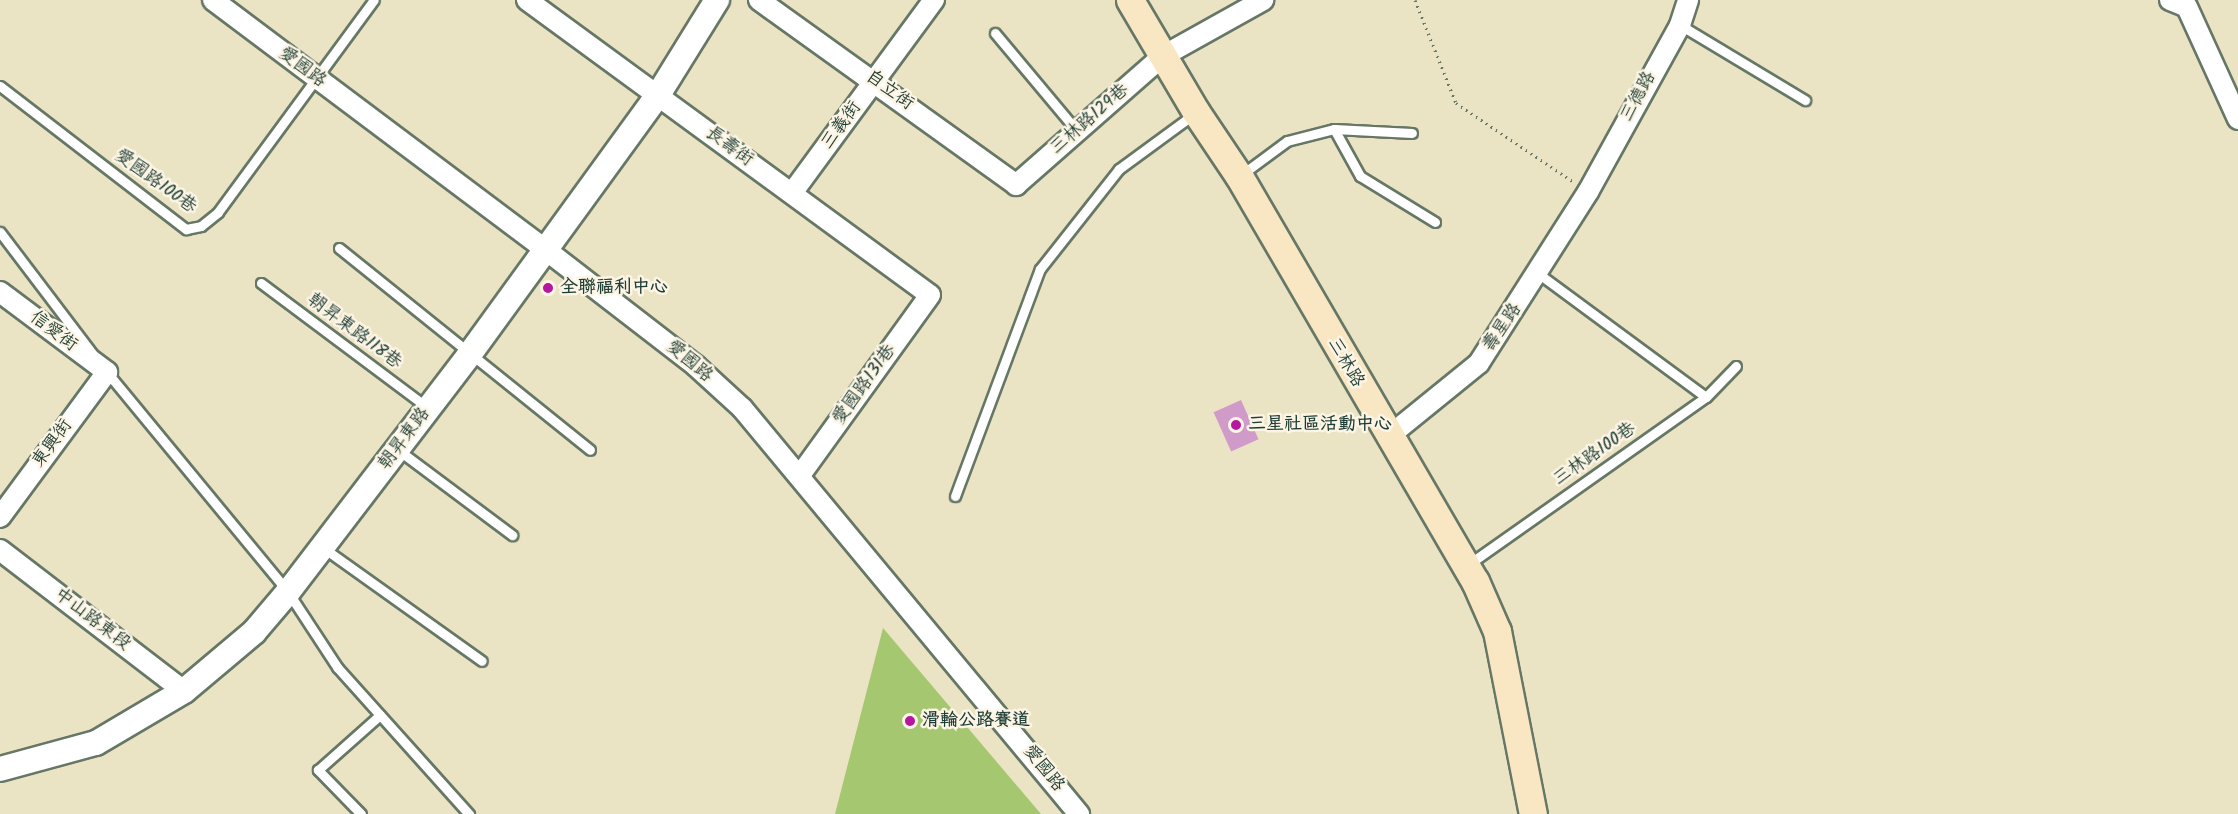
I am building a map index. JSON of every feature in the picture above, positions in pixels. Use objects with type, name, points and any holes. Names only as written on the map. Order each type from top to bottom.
[{"type":"main road","name":"三林路","points":[[1130,0],[1196,112],[1239,176],[1388,437],[1467,565],[1497,631],[1533,814]]},
{"type":"street","name":"愛國路","points":[[213,0],[546,250],[696,366],[742,408],[801,474],[1079,814]]},
{"type":"street","name":"長壽街","points":[[527,0],[930,296]]},
{"type":"street","name":"朝昇東路","points":[[0,769],[96,743],[184,691],[254,632],[322,548],[546,250],[658,95],[717,0]]},
{"type":"street","name":"自立街","points":[[759,0],[875,81],[1016,185]]},
{"type":"street","name":"三義街","points":[[792,193],[934,0]]},
{"type":"street","points":[[1163,56],[1263,0]]},
{"type":"street","name":"三德路","points":[[1588,192],[1680,25],[1688,0]]},
{"type":"street","points":[[2170,0],[2187,7],[2238,119]]},
{"type":"street","name":"三林路129巷","points":[[1016,185],[1163,56]]},
{"type":"street","name":"壽星路","points":[[1388,437],[1479,363],[1539,273],[1588,192]]},
{"type":"street","name":"信愛街","points":[[0,292],[107,372]]},
{"type":"street","name":"愛國路131巷","points":[[801,474],[930,296]]},
{"type":"street","name":"東興街","points":[[0,517],[107,372]]},
{"type":"street","name":"中山路東段","points":[[0,550],[184,691]]},
{"type":"lane","points":[[318,80],[374,0]]},
{"type":"lane","points":[[1680,25],[1805,100]]},
{"type":"lane","points":[[994,33],[1077,131]]},
{"type":"lane","name":"愛國路100巷","points":[[0,86],[186,229],[201,226],[218,212],[289,112],[318,80]]},
{"type":"lane","points":[[955,496],[1040,268],[1119,169],[1196,112]]},
{"type":"lane","points":[[1239,176],[1287,141],[1334,129],[1412,133]]},
{"type":"lane","points":[[1334,129],[1360,176],[1435,222]]},
{"type":"lane","points":[[0,232],[107,372],[288,592],[337,667],[469,814]]},
{"type":"lane","points":[[339,248],[469,355],[590,450]]},
{"type":"lane","points":[[1539,273],[1706,397]]},
{"type":"lane","name":"朝昇東路118巷","points":[[261,283],[428,408]]},
{"type":"lane","name":"三林路100巷","points":[[1467,565],[1706,397],[1736,366]]},
{"type":"lane","points":[[397,449],[512,535]]},
{"type":"lane","points":[[322,548],[482,661]]},
{"type":"lane","points":[[361,814],[318,770],[380,715]]},
{"type":"path","points":[[1415,0],[1456,103],[1588,192]]},
{"type":"green space","name":"滑輪公路賽道","points":[[883,628],[1041,814],[835,814]]},
{"type":"building","name":"三星社區活動中心","points":[[1241,400],[1258,439],[1231,451],[1214,412]]},
{"type":"place","name":"全聯福利中心","points":[[548,288]]},
{"type":"place","name":"三星社區活動中心","points":[[1236,425]]},
{"type":"place","name":"滑輪公路賽道","points":[[910,721]]}]
